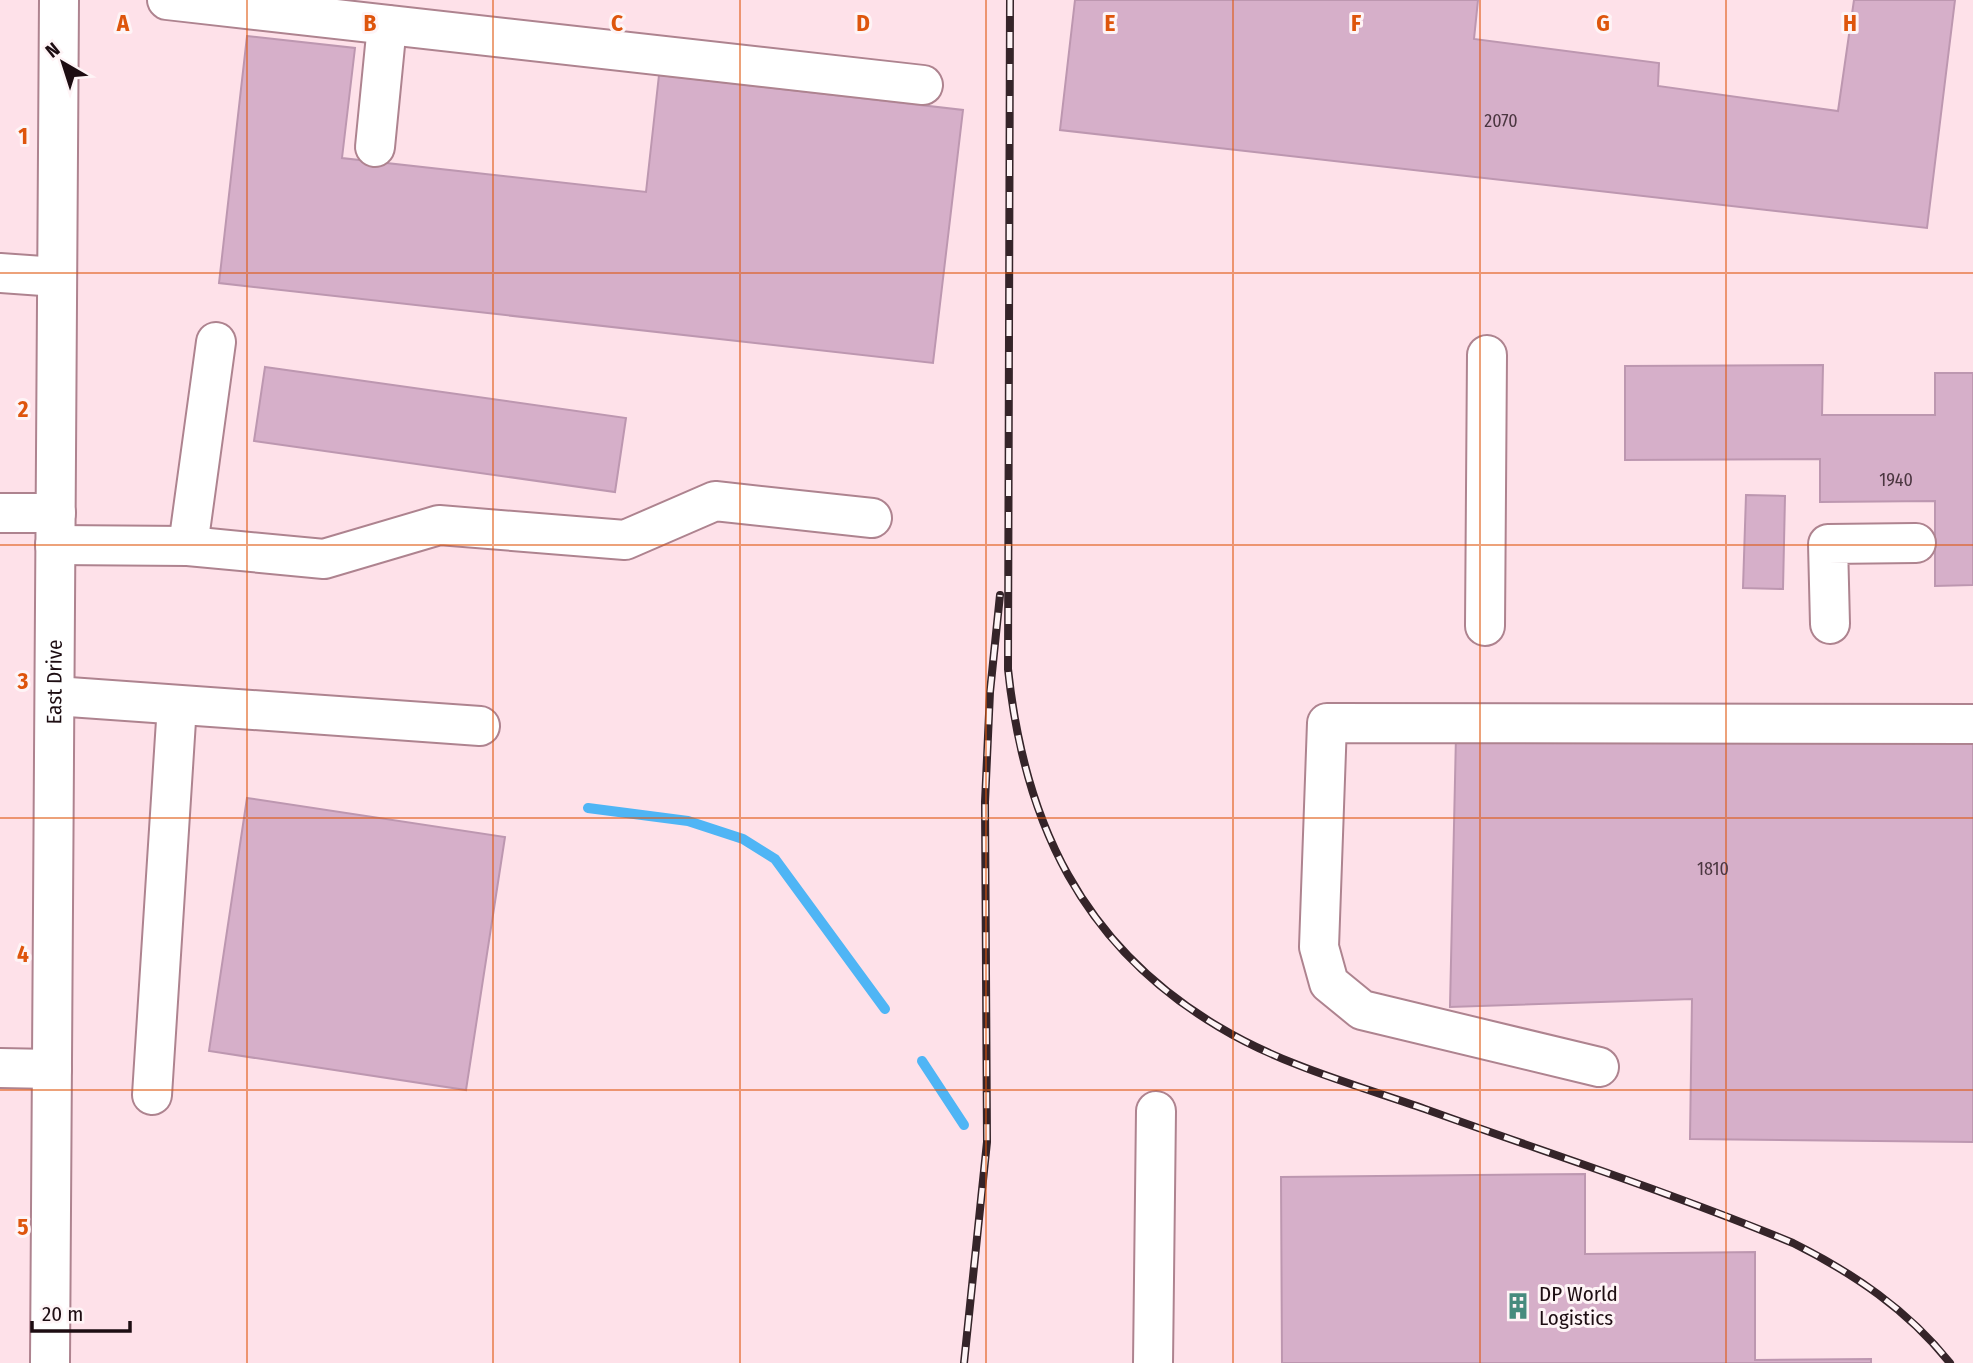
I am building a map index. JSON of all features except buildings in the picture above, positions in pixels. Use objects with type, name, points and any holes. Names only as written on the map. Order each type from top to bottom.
[{"type":"street","name":"East Drive","points":[[50,1363],[59,0]]},
{"type":"street","points":[[167,0],[923,85]]},
{"type":"street","points":[[375,147],[387,25]]},
{"type":"street","points":[[0,273],[57,278]]},
{"type":"street","points":[[187,546],[216,342]]},
{"type":"street","points":[[1485,625],[1487,355]]},
{"type":"street","points":[[0,513],[56,529],[187,546],[324,559],[439,525],[625,540],[715,501],[872,518]]},
{"type":"street","points":[[1830,624],[1828,544],[1916,543]]},
{"type":"street","points":[[54,696],[480,726]]},
{"type":"street","points":[[152,1095],[177,705]]},
{"type":"street","points":[[1599,1067],[1362,1010],[1329,983],[1319,947],[1328,723],[1973,724]]},
{"type":"street","points":[[0,1068],[52,1069]]},
{"type":"street","points":[[1153,1363],[1156,1111]]},
{"type":"waterway","points":[[588,808],[688,821],[743,839],[775,859],[885,1009]]},
{"type":"waterway","points":[[922,1061],[964,1125]]},
{"type":"railway","points":[[1010,0],[1008,669],[1016,725],[1028,778],[1046,828],[1068,875],[1096,918],[1130,958],[1171,995],[1243,1040],[1320,1073],[1656,1190],[1793,1243],[1878,1294],[1916,1326],[1950,1363]]},
{"type":"railway","points":[[964,1363],[987,1142],[985,802],[990,692],[1000,595]]},
{"type":"place","name":"DP World Logistics","points":[[1518,1306]]}]
